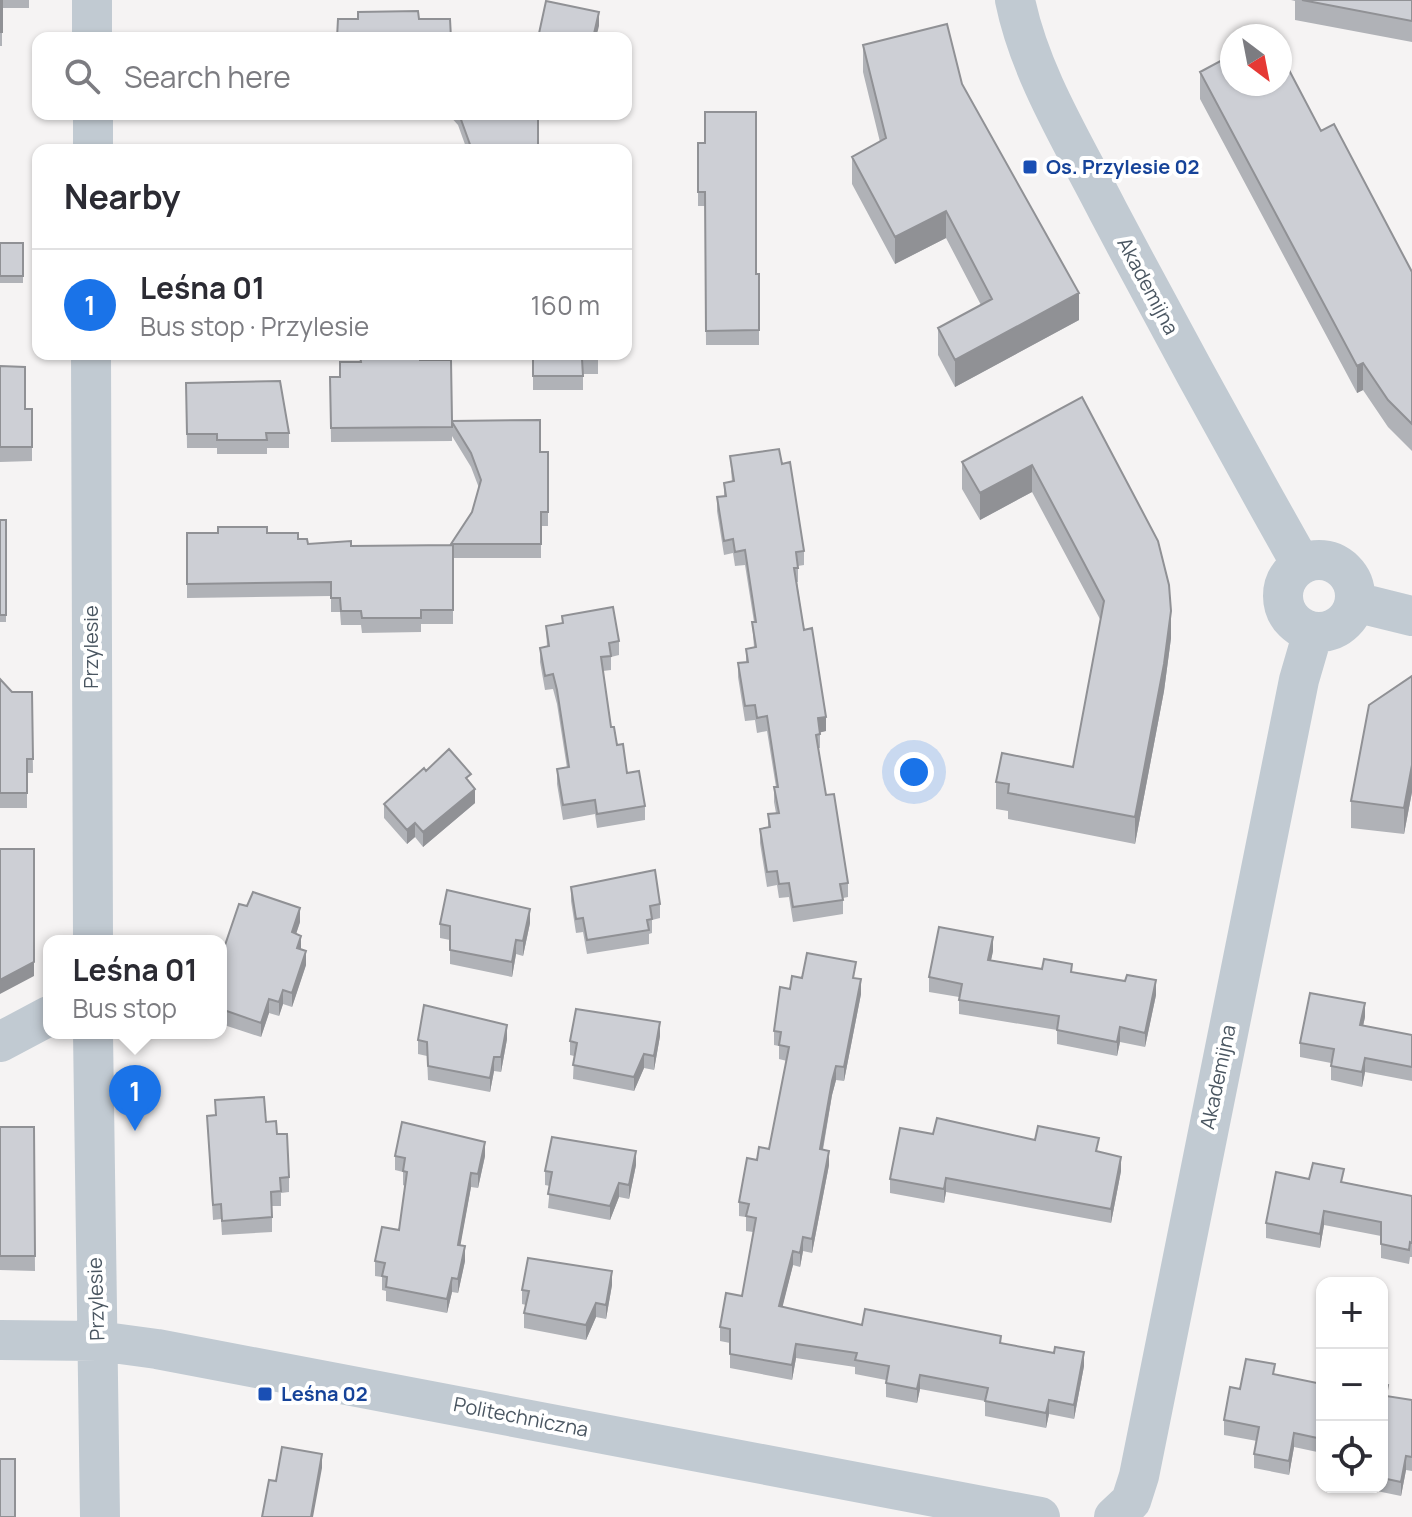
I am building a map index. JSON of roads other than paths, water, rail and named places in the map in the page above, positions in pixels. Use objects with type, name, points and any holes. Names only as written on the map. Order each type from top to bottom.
[{"type":"street","points":[[92,0],[92,32]]},
{"type":"street","name":"Akademijna","points":[[1015,0],[1020,26],[1081,158],[1183,354],[1301,564]]},
{"type":"street","points":[[93,120],[93,144]]},
{"type":"street","name":"Przylesie","points":[[91,360],[93,935]]},
{"type":"street","points":[[1324,560],[1342,567],[1353,583],[1355,602],[1341,627],[1313,632],[1292,621],[1283,600],[1288,577],[1301,564],[1324,560]]},
{"type":"street","points":[[1355,602],[1412,616]]},
{"type":"street","name":"Akademijna","points":[[1115,1517],[1131,1501],[1139,1476],[1299,680],[1313,632]]},
{"type":"street","points":[[0,1042],[43,1019]]},
{"type":"street","name":"Przylesie","points":[[93,1039],[100,1517]]},
{"type":"street","name":"Politechniczna","points":[[0,1340],[98,1341],[305,1374],[1040,1517]]},
{"type":"place","name":"Os. Przylesie 02","points":[[1030,167]]},
{"type":"place","name":"Leśna 01","points":[[135,1131]]},
{"type":"place","name":"Leśna 02","points":[[265,1394]]}]
